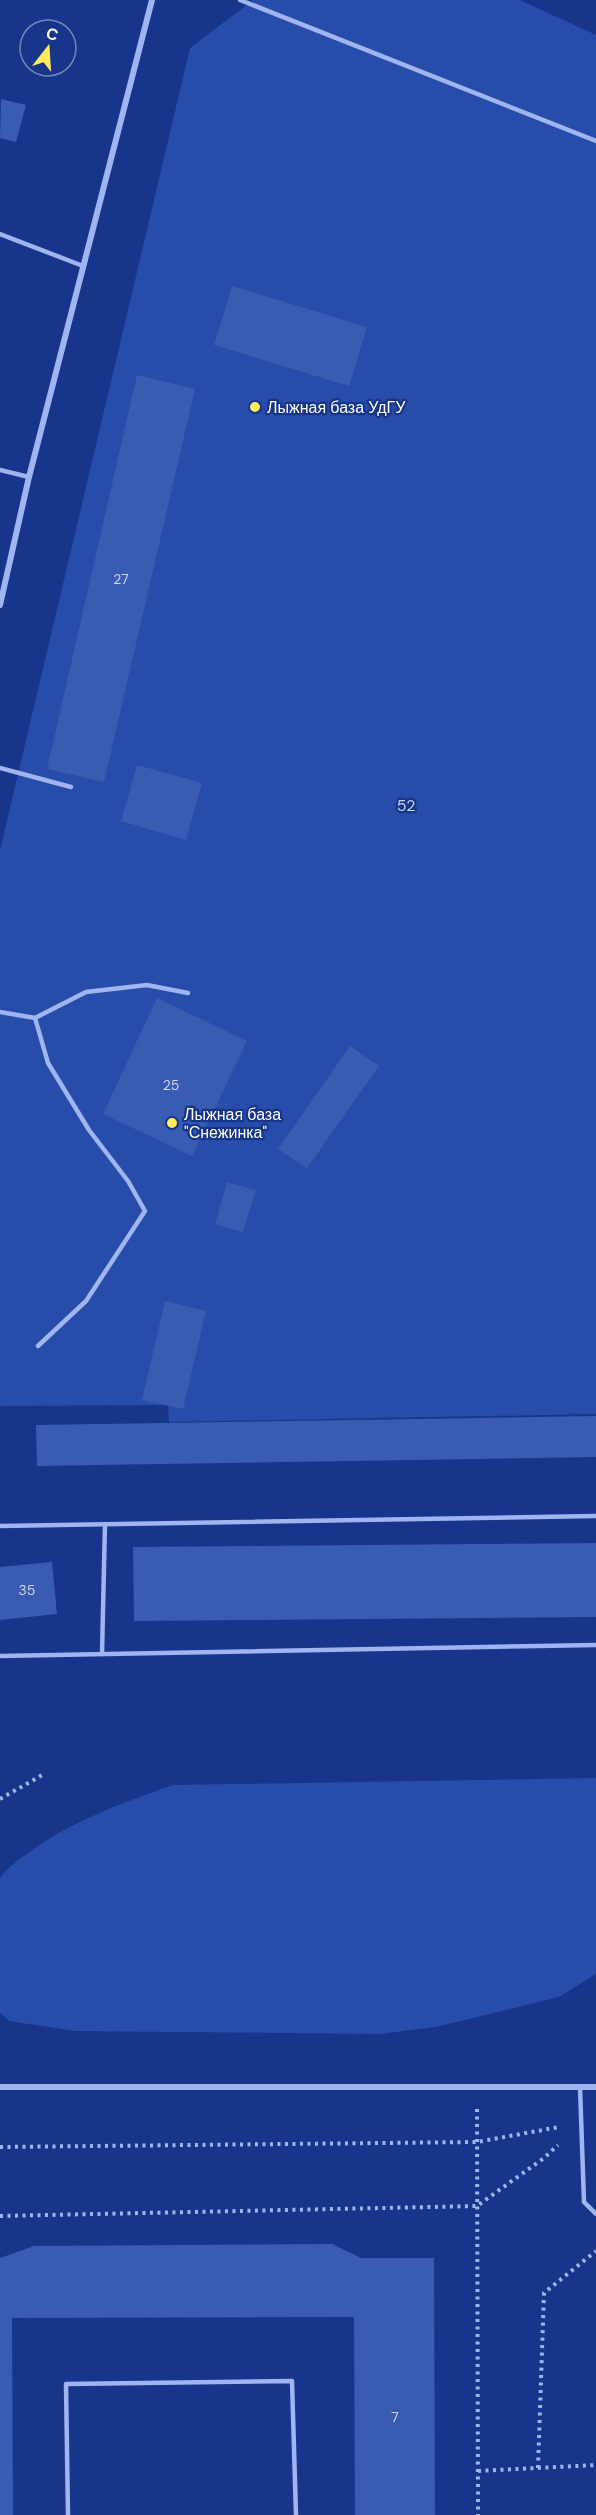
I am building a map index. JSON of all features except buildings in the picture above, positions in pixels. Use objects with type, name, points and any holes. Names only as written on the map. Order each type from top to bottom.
[{"type":"street","points":[[0,604],[29,477],[152,0]]},
{"type":"street","points":[[0,2087],[596,2087]]},
{"type":"lane","points":[[240,0],[596,141]]},
{"type":"lane","points":[[0,234],[83,266]]},
{"type":"lane","points":[[0,470],[29,477]]},
{"type":"lane","points":[[0,768],[71,787]]},
{"type":"lane","points":[[0,1012],[34,1018],[86,992],[147,985],[188,993]]},
{"type":"lane","points":[[34,1018],[48,1063],[89,1130],[128,1181],[145,1211],[86,1301],[38,1346]]},
{"type":"lane","points":[[0,1526],[596,1516]]},
{"type":"lane","points":[[102,1654],[105,1524]]},
{"type":"lane","points":[[0,1656],[596,1645]]},
{"type":"lane","points":[[580,2087],[584,2202],[596,2214]]},
{"type":"lane","points":[[68,2515],[66,2384],[292,2381],[296,2515]]},
{"type":"path","points":[[0,1799],[44,1774]]},
{"type":"path","points":[[477,2087],[478,2515]]},
{"type":"path","points":[[0,2147],[477,2142],[581,2123]]},
{"type":"path","points":[[0,2216],[477,2206],[544,2158],[581,2123]]},
{"type":"path","points":[[538,2468],[544,2293],[596,2251]]},
{"type":"path","points":[[478,2471],[596,2464]]},
{"type":"green space","name":"52","points":[[253,0],[520,0],[596,35],[596,1414],[169,1422],[168,1405],[0,1406],[0,850],[190,48]]},
{"type":"green space","points":[[596,1778],[596,1974],[559,1997],[436,2027],[379,2034],[75,2031],[9,2021],[0,2013],[0,1878],[7,1869],[51,1838],[119,1805],[173,1785]]},
{"type":"place","name":"Лыжная база УдГУ","points":[[255,407]]},
{"type":"place","name":"Лыжная база \"Снежинка\"","points":[[172,1123]]}]
